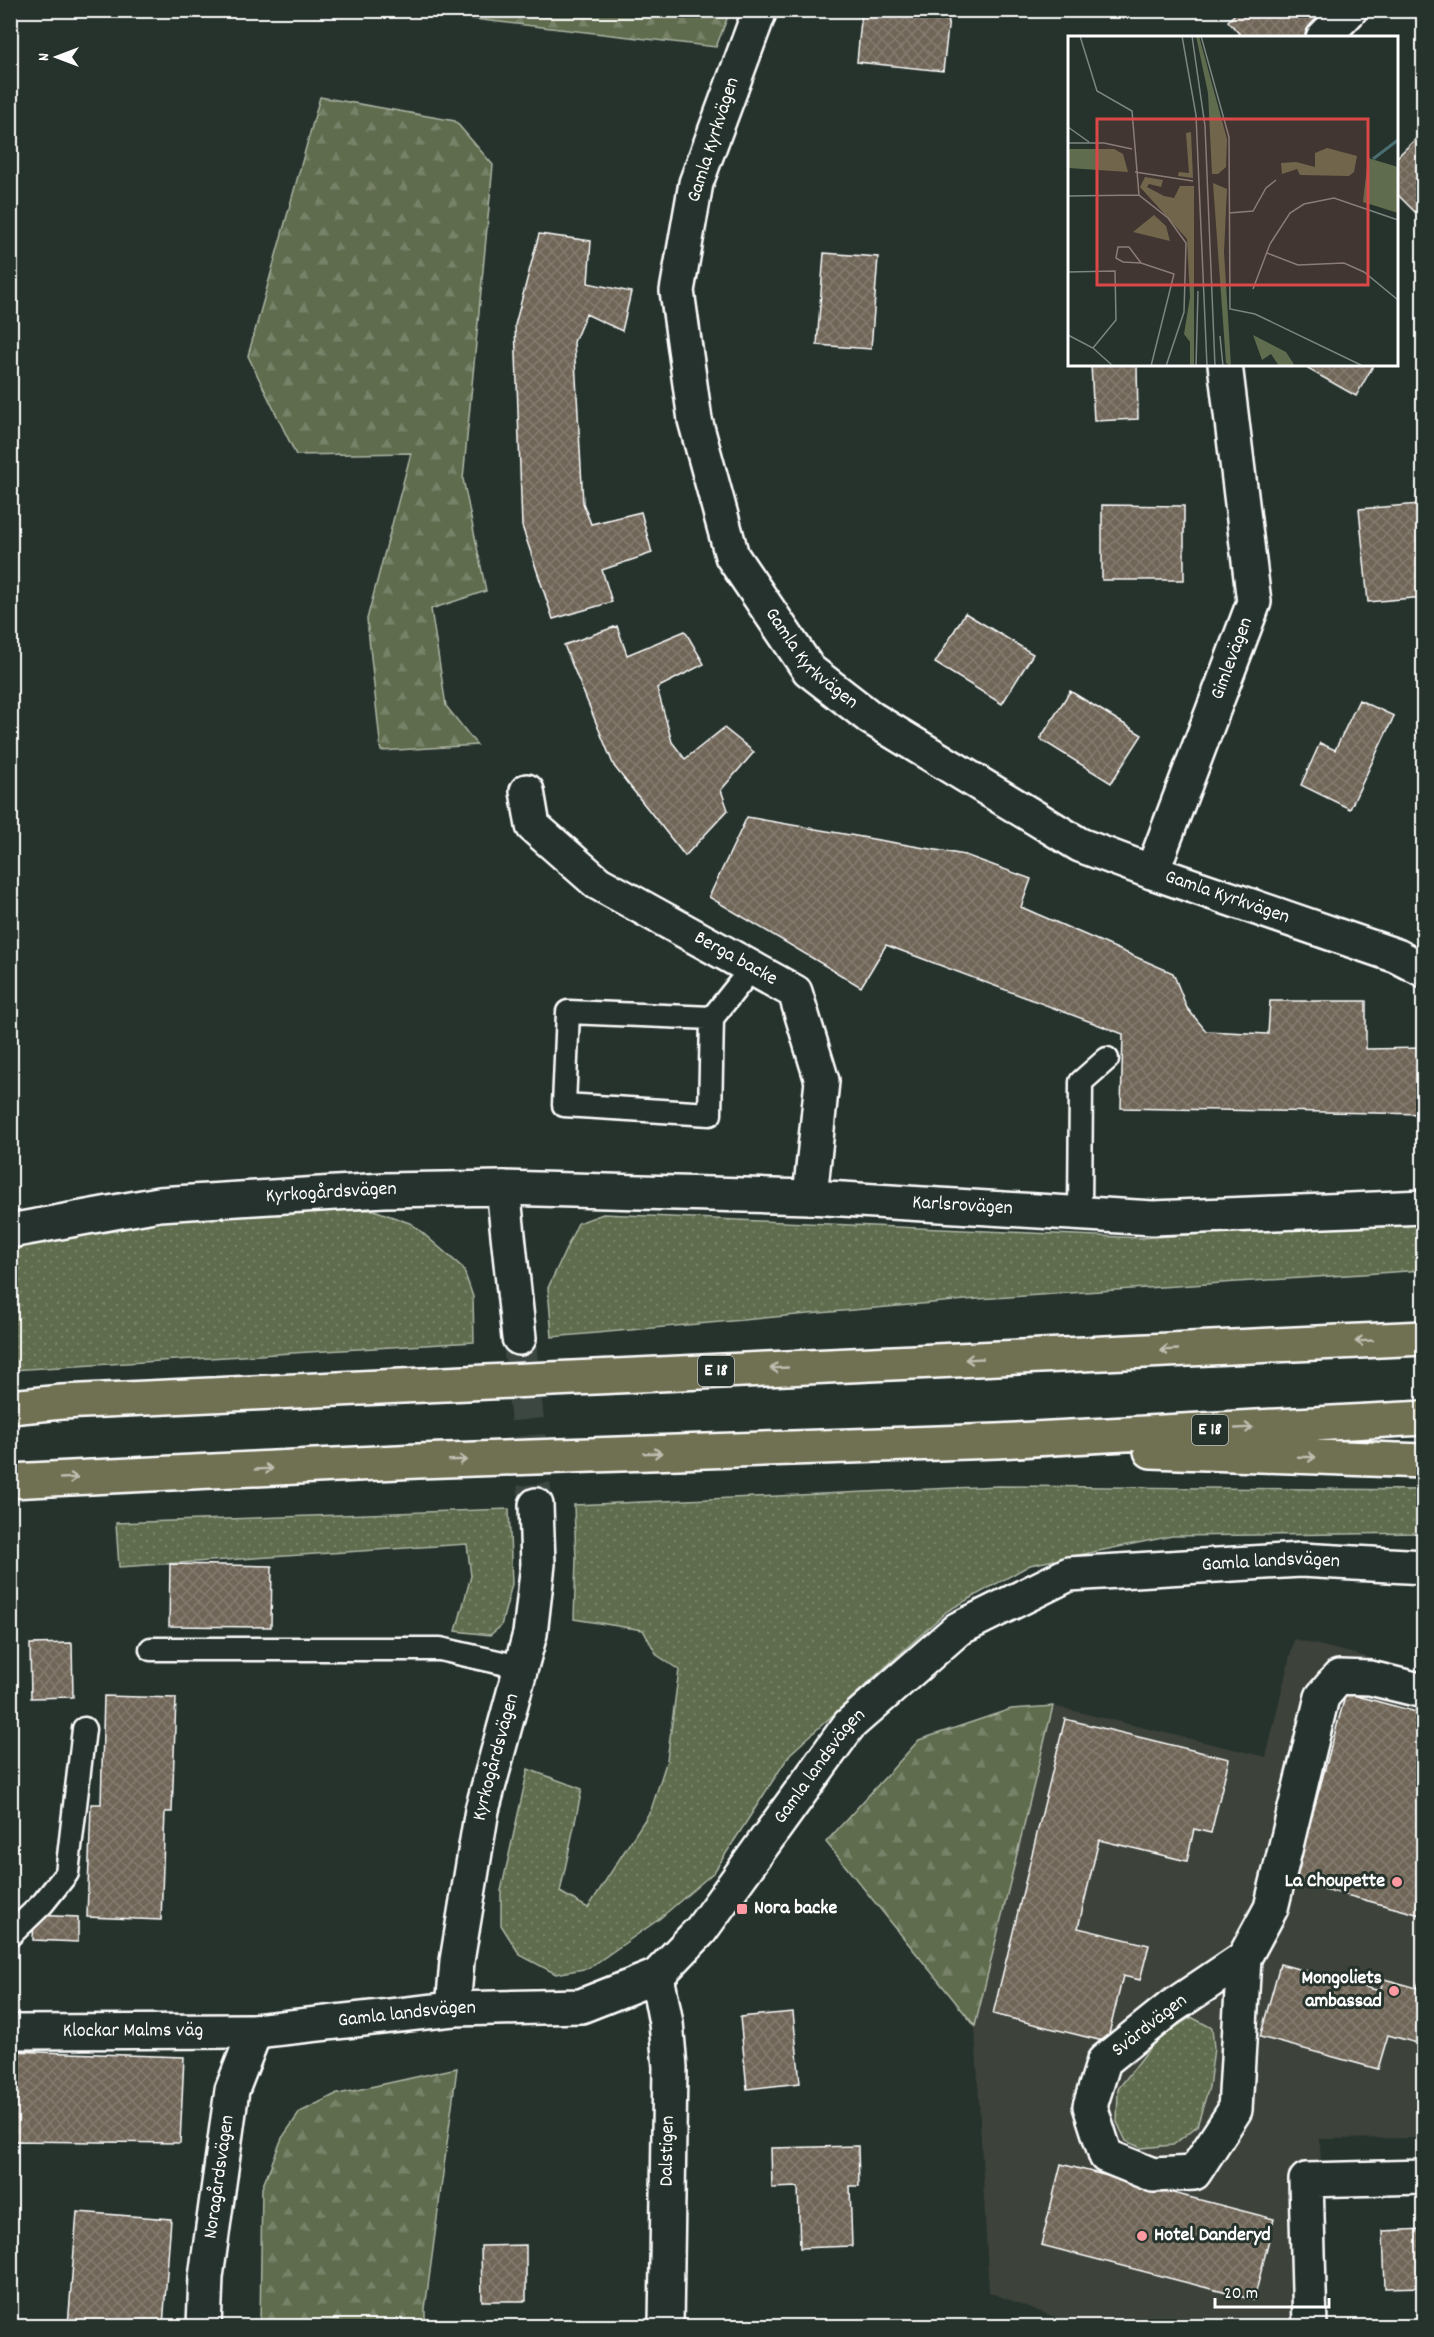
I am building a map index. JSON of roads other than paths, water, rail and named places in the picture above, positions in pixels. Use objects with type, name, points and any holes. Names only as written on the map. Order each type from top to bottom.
[{"type":"highway","name":"E 18","points":[[10,1407],[62,1402],[1423,1338]]},
{"type":"highway","name":"E 18","points":[[10,1481],[418,1461],[997,1441],[1424,1418]]},
{"type":"highway","points":[[997,1441],[1173,1453],[1424,1461]]},
{"type":"street","name":"Gamla Kyrkvägen","points":[[760,10],[696,183],[677,291],[695,420],[732,556],[809,670],[871,718],[1080,845],[1397,956],[1424,970]]},
{"type":"street","points":[[1325,36],[1350,10]]},
{"type":"street","name":"Gimlevägen","points":[[1152,872],[1254,602],[1225,366]]},
{"type":"street","name":"Berga backe","points":[[527,791],[533,826],[598,883],[795,992],[822,1081],[821,1113],[810,1197]]},
{"type":"street","points":[[503,1188],[519,1338]]},
{"type":"street","name":"Karlsrovägen","points":[[503,1188],[810,1197],[1153,1218],[1424,1207]]},
{"type":"street","name":"Kyrkogårdsvägen","points":[[10,1231],[159,1204],[384,1190],[503,1188]]},
{"type":"street","name":"Kyrkogårdsvägen","points":[[453,2009],[457,1961],[482,1810],[530,1634],[538,1564],[536,1505]]},
{"type":"street","name":"Gamla landsvägen","points":[[255,2031],[453,2009],[581,2006],[657,1976],[701,1930],[849,1725],[958,1629],[1069,1574],[1301,1560],[1424,1568]]},
{"type":"street","name":"Svärdvägen","points":[[1244,1958],[1170,2008],[1104,2061],[1090,2106],[1106,2156],[1153,2175],[1194,2173],[1235,2110],[1237,2038],[1244,1958],[1271,1908],[1322,1697],[1339,1677],[1370,1677],[1424,1692]]},
{"type":"street","name":"Dalstigen","points":[[657,1976],[666,2023],[670,2067],[666,2326]]},
{"type":"street","name":"Klockar Malms väg","points":[[10,2032],[255,2031]]},
{"type":"street","name":"Noragårdsvägen","points":[[204,2326],[206,2277],[232,2090],[255,2031]]},
{"type":"street","points":[[1310,2326],[1306,2180],[1424,2177]]},
{"type":"lane","points":[[712,1018],[568,1012],[564,1105],[710,1114],[712,1018],[752,968]]},
{"type":"lane","points":[[1080,1214],[1082,1082],[1107,1059]]},
{"type":"lane","points":[[151,1649],[440,1649],[520,1667]]},
{"type":"lane","points":[[10,1935],[43,1903],[67,1872],[84,1730]]},
{"type":"tunnel","points":[[519,1338],[536,1505]]},
{"type":"place","name":"La Choupette","points":[[1397,1882]]},
{"type":"place","name":"Nora backe","points":[[742,1909]]},
{"type":"place","name":"Mongoliets ambassad","points":[[1394,1991]]},
{"type":"place","name":"Hotel Danderyd","points":[[1142,2236]]}]
